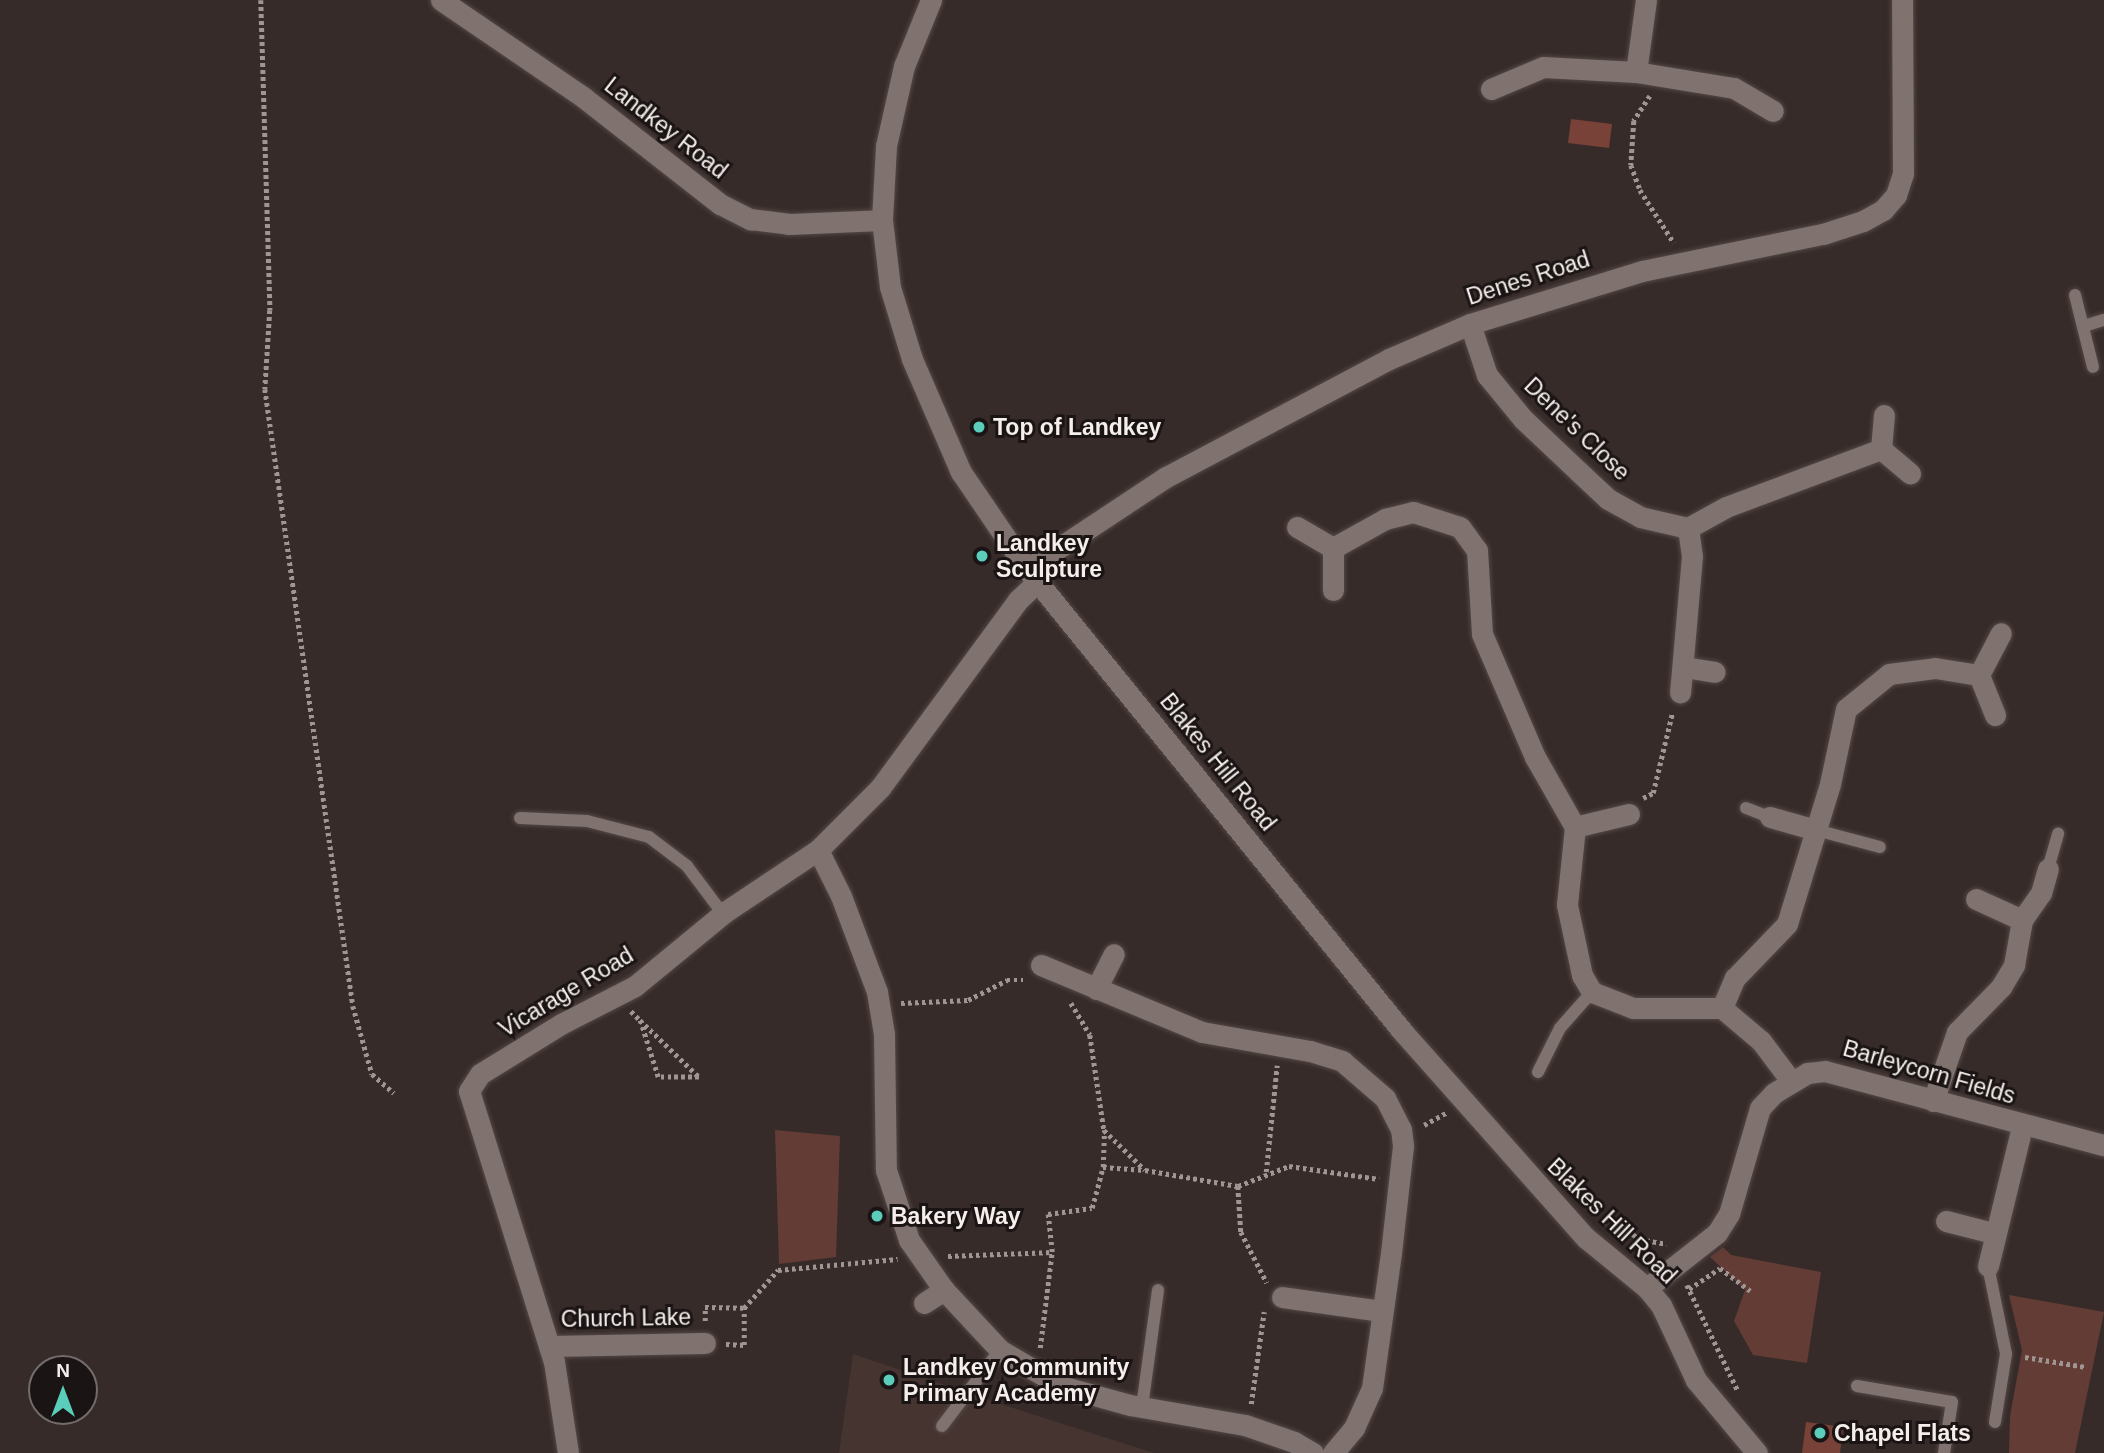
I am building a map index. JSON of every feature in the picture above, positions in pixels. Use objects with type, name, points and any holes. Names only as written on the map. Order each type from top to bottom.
[{"type":"street","name":"Landkey Road","points":[[441,0],[583,97],[730,209],[750,219],[788,224],[882,220]]},
{"type":"street","name":"Blakes Hill Road","points":[[931,0],[904,66],[886,146],[882,220],[890,286],[937,421],[961,472],[1032,576],[1402,1031],[1586,1238],[1647,1288],[1661,1305],[1696,1380],[1757,1453]]},
{"type":"street","points":[[1645,74],[1646,0]]},
{"type":"street","name":"Denes Road","points":[[1032,576],[1166,477],[1389,359],[1469,324],[1597,283],[1863,221],[1896,195],[1904,152],[1902,0]]},
{"type":"street","points":[[1491,89],[1543,67],[1645,74],[1734,88],[1773,111]]},
{"type":"street","name":"Dene's Close","points":[[1469,324],[1488,375],[1523,419],[1608,499],[1640,517],[1688,528]]},
{"type":"street","points":[[1881,449],[1884,415]]},
{"type":"street","points":[[1680,692],[1692,556],[1688,528],[1727,507],[1881,449]]},
{"type":"street","points":[[1881,449],[1909,473]]},
{"type":"street","points":[[1334,548],[1385,519],[1413,512],[1460,527],[1477,550],[1482,634],[1530,745],[1576,827],[1567,905],[1582,975],[1592,992],[1633,1008],[1722,1008],[1761,1041],[1791,1081]]},
{"type":"street","points":[[1297,527],[1334,548]]},
{"type":"street","points":[[1333,590],[1334,548]]},
{"type":"street","name":"Vicarage Road","points":[[568,1453],[549,1346],[469,1091],[480,1074],[635,986],[723,914],[818,850],[880,788],[1018,600],[1032,576]]},
{"type":"street","points":[[1995,715],[1979,675],[2001,633]]},
{"type":"street","points":[[1684,667],[1714,672]]},
{"type":"street","points":[[1722,1008],[1735,978],[1787,924],[1816,830],[1846,709],[1872,683],[1909,668],[1979,675]]},
{"type":"street","points":[[1576,827],[1629,814]]},
{"type":"street","points":[[1770,817],[1816,830]]},
{"type":"street","points":[[818,850],[851,919],[879,1002],[884,1034],[886,1170],[909,1240],[944,1290],[1000,1350],[1061,1386],[1142,1407],[1245,1425],[1294,1442],[1312,1453]]},
{"type":"street","points":[[1933,1101],[1957,1032],[2001,987],[2014,965],[2022,920],[2041,893],[2048,869]]},
{"type":"street","points":[[1976,899],[2022,920]]},
{"type":"street","points":[[1096,989],[1114,954]]},
{"type":"street","points":[[1036,973],[1096,989],[1202,1032],[1279,1045],[1342,1062],[1364,1076],[1385,1098],[1401,1129],[1400,1183],[1372,1388],[1354,1428],[1333,1453]]},
{"type":"street","name":"Barleycorn Fields","points":[[1647,1288],[1717,1233],[1729,1214],[1760,1108],[1791,1081],[1825,1070],[2022,1126],[2104,1146]]},
{"type":"street","points":[[1988,1266],[1993,1233],[2022,1126]]},
{"type":"street","points":[[1946,1221],[1993,1233]]},
{"type":"street","points":[[924,1303],[944,1290]]},
{"type":"street","points":[[1272,1296],[1382,1311]]},
{"type":"street","name":"Church Lake","points":[[549,1346],[705,1343]]},
{"type":"lane","points":[[2075,295],[2092,367]]},
{"type":"lane","points":[[2084,326],[2104,320]]},
{"type":"lane","points":[[1746,808],[1770,817]]},
{"type":"lane","points":[[520,818],[587,821],[649,837],[687,866],[723,914]]},
{"type":"lane","points":[[1816,830],[1880,847]]},
{"type":"lane","points":[[2048,869],[2058,834]]},
{"type":"lane","points":[[1538,1072],[1560,1028],[1592,992]]},
{"type":"lane","points":[[1988,1266],[2006,1354],[1995,1422]]},
{"type":"lane","points":[[1142,1407],[1158,1290]]},
{"type":"lane","points":[[942,1426],[1000,1350]]},
{"type":"lane","points":[[1857,1386],[1952,1402],[1944,1453]]},
{"type":"path","points":[[261,0],[270,310],[265,389],[353,1006],[372,1074],[394,1093]]},
{"type":"path","points":[[1645,74],[1651,93],[1634,121],[1631,164],[1640,190],[1674,243],[1679,263]]},
{"type":"path","points":[[1629,814],[1632,805],[1653,793],[1673,716],[1663,700],[1680,692]]},
{"type":"path","points":[[879,1002],[968,1000],[1007,980],[1036,973]]},
{"type":"path","points":[[1037,1372],[1052,1252],[1048,1214],[1092,1208],[1103,1167],[1104,1130],[1090,1035],[1061,995]]},
{"type":"path","points":[[615,996],[690,1067],[699,1077],[658,1077],[640,1020]]},
{"type":"path","points":[[1266,1173],[1279,1045]]},
{"type":"path","points":[[1401,1129],[1422,1126],[1466,1102]]},
{"type":"path","points":[[1104,1130],[1145,1170]]},
{"type":"path","points":[[1103,1167],[1145,1170],[1238,1186],[1290,1166],[1400,1183]]},
{"type":"path","points":[[1238,1186],[1241,1232],[1266,1276],[1272,1296],[1245,1425]]},
{"type":"path","points":[[744,1308],[705,1307],[705,1343],[744,1345],[744,1308],[778,1270],[921,1257],[1052,1252]]},
{"type":"path","points":[[1688,1290],[1720,1268],[1750,1291]]},
{"type":"path","points":[[2006,1354],[2086,1367]]},
{"type":"shaded area","points":[[775,1130],[840,1136],[836,1257],[779,1264]]},
{"type":"shaded area","points":[[1723,1247],[1731,1255],[1821,1272],[1807,1363],[1753,1355],[1734,1321],[1745,1290],[1710,1257]]},
{"type":"shaded area","points":[[2009,1295],[2104,1312],[2075,1453],[2009,1453],[2010,1416],[2022,1350]]},
{"type":"shaded area","name":"Landkey Community Primary Academy","points":[[853,1354],[1007,1406],[1154,1453],[839,1453]]},
{"type":"building","points":[[1571,119],[1612,124],[1609,148],[1568,143]]},
{"type":"building","name":"Chapel Flats","points":[[1806,1422],[1843,1427],[1840,1453],[1802,1453]]},
{"type":"place","name":"Top of Landkey","points":[[979,427]]},
{"type":"place","name":"Landkey Sculpture","points":[[982,556]]},
{"type":"place","name":"Bakery Way","points":[[877,1216]]},
{"type":"place","name":"Landkey Community Primary Academy","points":[[889,1380]]},
{"type":"place","name":"Chapel Flats","points":[[1820,1433]]}]
